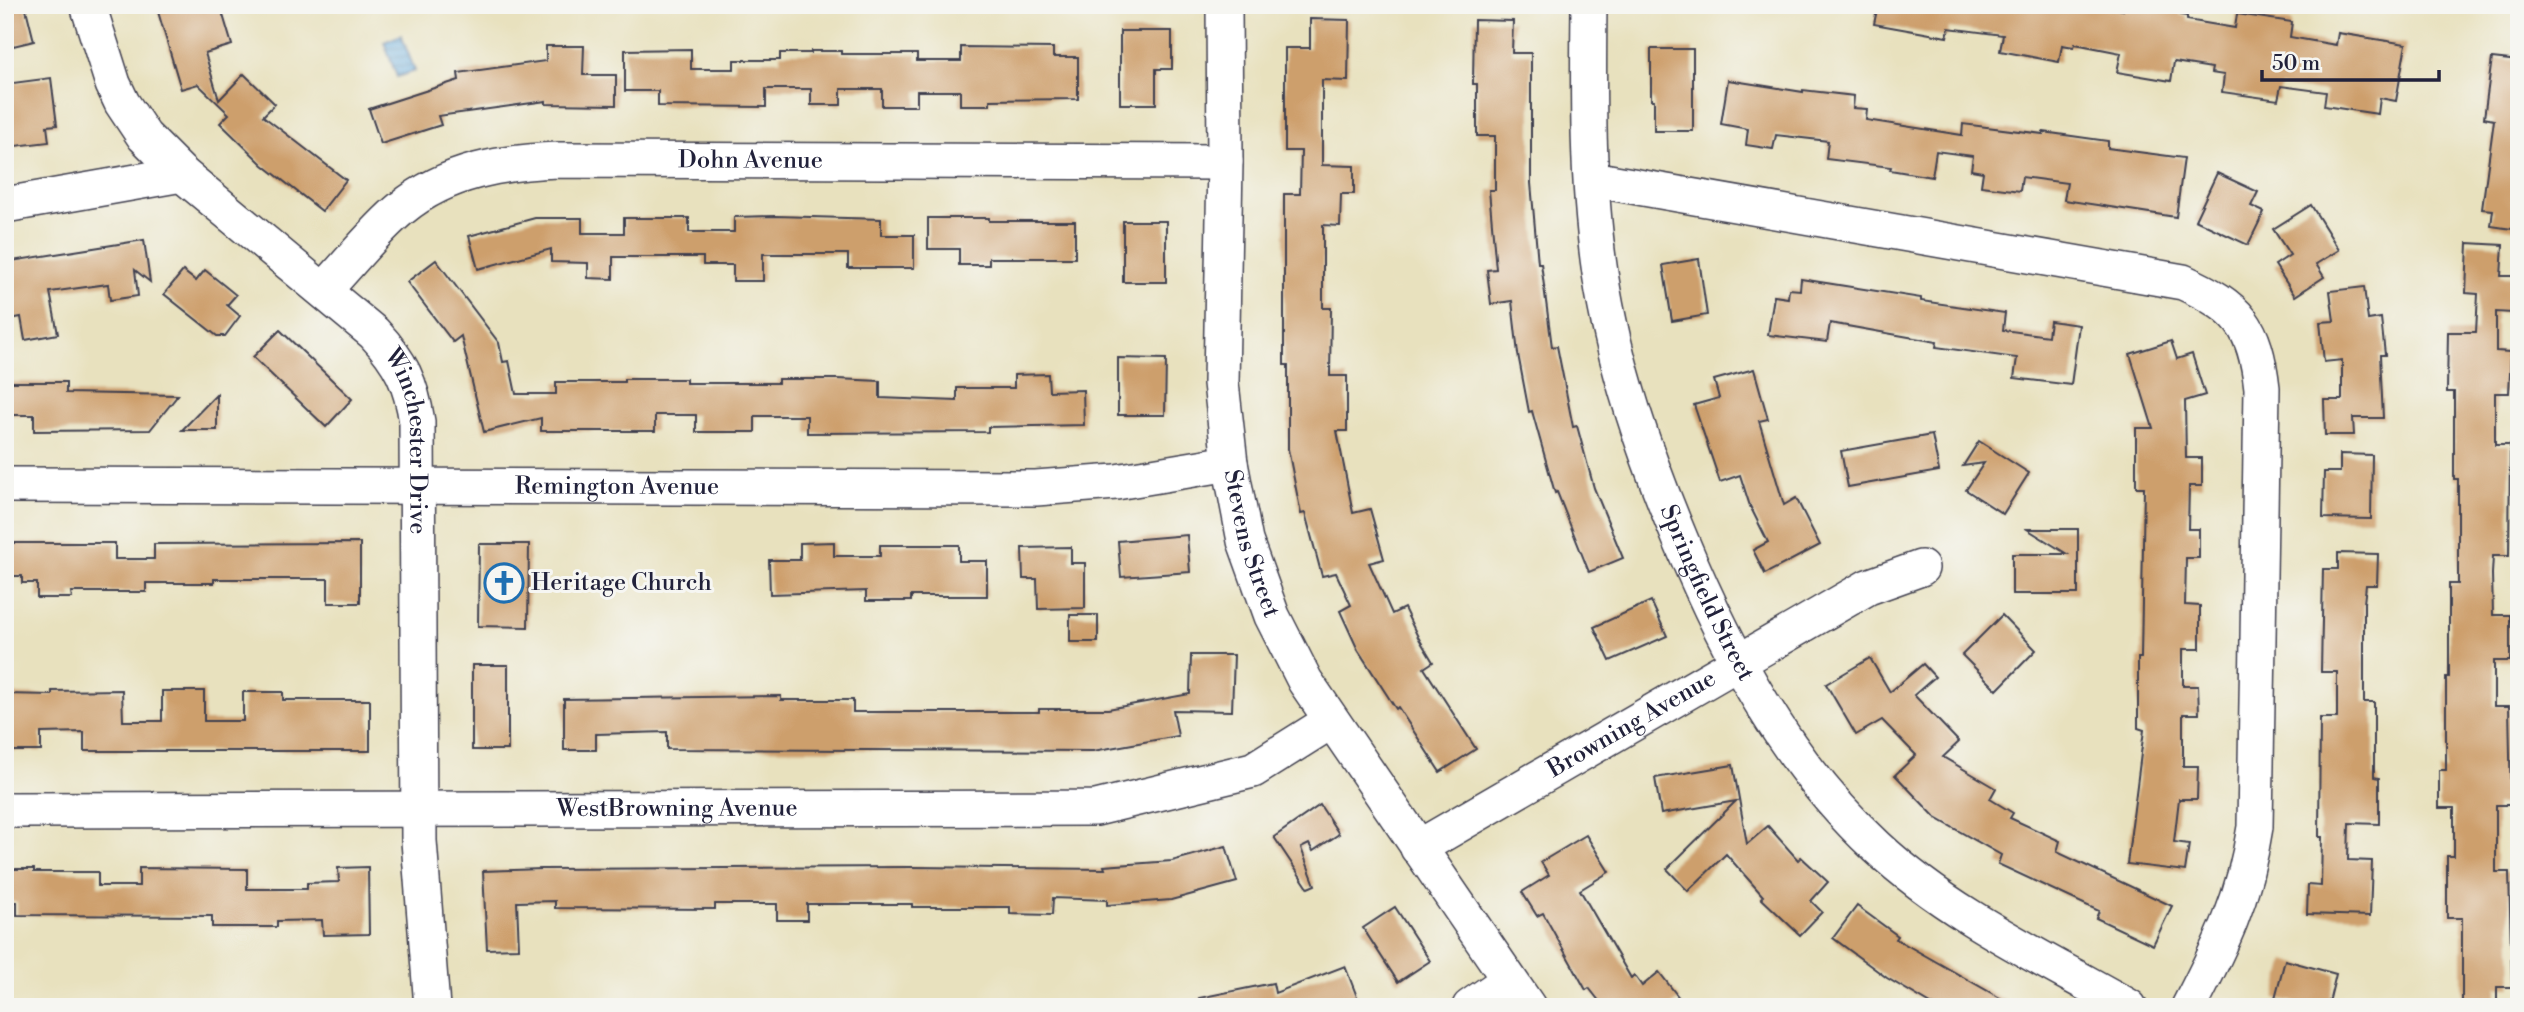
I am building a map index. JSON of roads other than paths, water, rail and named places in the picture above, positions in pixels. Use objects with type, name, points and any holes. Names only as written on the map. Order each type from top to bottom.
[{"type":"street","name":"Winchester Drive","points":[[88,5],[106,65],[122,103],[144,136],[182,174],[374,333],[393,354],[406,376],[414,398],[418,486],[418,809],[432,1007]]},
{"type":"street","name":"Stevens Street","points":[[1224,5],[1222,383],[1230,463],[1245,541],[1272,616],[1305,681],[1519,994]]},
{"type":"street","name":"Springfield Street","points":[[1589,5],[1592,179],[1600,273],[1609,321],[1629,403],[1677,533],[1737,662],[1807,771],[1879,849],[1973,919],[2129,1007]]},
{"type":"street","name":"Dohn Avenue","points":[[324,290],[402,208],[450,180],[494,166],[559,160],[1225,162]]},
{"type":"street","points":[[5,205],[182,174]]},
{"type":"street","points":[[1592,179],[2183,282],[2213,296],[2235,313],[2250,333],[2258,358],[2262,388],[2255,827],[2245,880],[2231,922],[2189,1007]]},
{"type":"street","name":"Remington Avenue","points":[[5,485],[1036,488],[1116,482],[1230,463]]},
{"type":"street","name":"Browning Avenue","points":[[1418,848],[1868,587],[1922,568]]},
{"type":"street","name":"WestBrowning Avenue","points":[[5,810],[1096,808],[1253,770],[1331,721]]},
{"type":"street","points":[[1470,1007],[1519,994]]},
{"type":"water","points":[[401,35],[415,71],[397,77],[384,42]]},
{"type":"place","name":"Heritage Church","points":[[504,583]]}]
